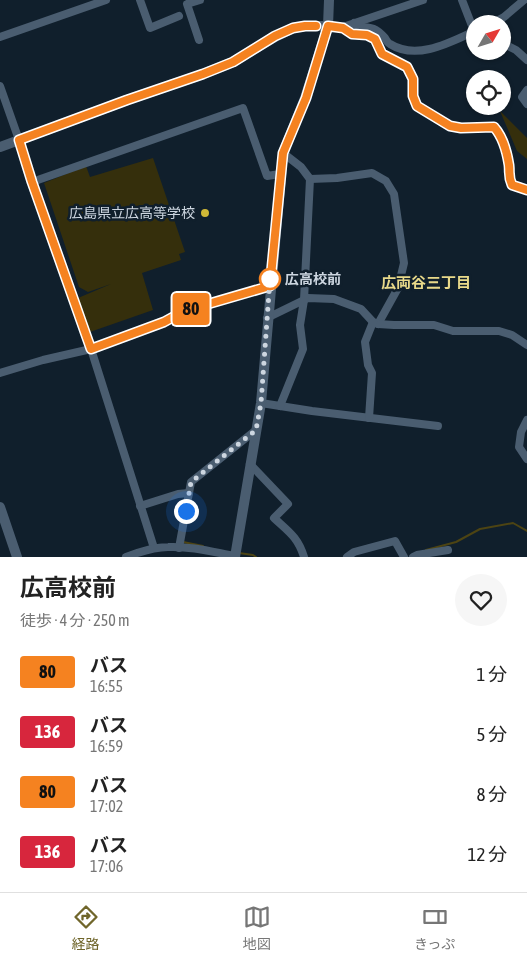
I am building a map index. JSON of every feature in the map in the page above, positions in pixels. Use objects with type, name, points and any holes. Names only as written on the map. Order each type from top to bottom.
[{"type":"street","points":[[0,36],[106,0]]},
{"type":"street","points":[[140,0],[150,28],[179,16]]},
{"type":"street","points":[[199,40],[187,4],[200,0]]},
{"type":"street","points":[[126,557],[154,548],[178,548],[235,557],[261,403],[283,153],[306,98],[328,26],[329,0]]},
{"type":"street","points":[[343,28],[423,0]]},
{"type":"street","points":[[462,0],[468,15]]},
{"type":"street","points":[[506,15],[524,0]]},
{"type":"street","points":[[354,24],[358,27],[372,26],[377,29],[389,44],[416,51],[434,49],[466,35]]},
{"type":"street","points":[[0,147],[233,62],[275,36],[293,28],[328,26],[343,28],[352,34],[367,35],[375,39],[382,54],[407,67],[413,79],[413,96],[417,106],[450,126],[461,128],[494,127],[500,134],[509,167],[508,176],[512,185],[527,190]]},
{"type":"street","points":[[511,48],[527,60]]},
{"type":"street","points":[[0,86],[91,349],[154,548]]},
{"type":"street","points":[[527,90],[522,97],[527,104]]},
{"type":"street","points":[[32,182],[243,108],[267,176],[280,174]]},
{"type":"street","points":[[280,406],[303,349],[300,325],[304,300],[310,179],[301,167],[283,153]]},
{"type":"street","points":[[310,179],[337,178],[372,173],[386,180],[394,194],[404,263],[398,288],[365,342],[368,365],[372,374],[369,418]]},
{"type":"street","points":[[0,373],[43,360],[91,349],[164,322],[184,311],[270,286]]},
{"type":"street","points":[[267,318],[308,298],[334,299],[361,309],[375,323],[434,325],[453,331],[500,331],[512,335],[527,345]]},
{"type":"street","points":[[261,403],[438,426]]},
{"type":"street","points":[[527,420],[521,432],[518,447],[527,459]]},
{"type":"street","points":[[176,557],[191,482],[256,430]]},
{"type":"street","points":[[250,464],[288,504],[274,518],[301,545],[304,557]]},
{"type":"street","points":[[140,506],[178,494],[189,493]]},
{"type":"street","points":[[0,507],[18,557]]},
{"type":"street","points":[[347,557],[354,552],[395,541],[404,557]]},
{"type":"street","points":[[413,557],[448,550]]},
{"type":"shaded area","points":[[502,115],[504,115],[527,138],[527,159],[517,151]]},
{"type":"shaded area","points":[[153,158],[185,252],[179,254],[181,260],[142,273],[153,310],[90,332],[78,298],[111,284],[88,292],[79,287],[44,183],[86,166],[90,177]]},
{"type":"waterway","points":[[426,550],[456,542],[480,529],[513,523],[527,531]]},
{"type":"waterway","points":[[183,542],[203,546]]},
{"type":"waterway","points":[[239,553],[256,557]]},
{"type":"bus line","name":"80","points":[[316,26],[293,28],[275,36],[233,62],[19,140],[91,349],[164,322],[184,311],[270,286],[283,153],[306,98],[328,26],[343,28],[352,34],[367,35],[375,39],[382,54],[407,67],[413,79],[413,96],[417,106],[450,126],[461,128],[494,127],[500,134],[509,167],[508,176],[512,185],[527,190]]},
{"type":"place","name":"広島県立広高等学校","points":[[205,213]]},
{"type":"place","name":"広高校前","points":[[270,279]]},
{"type":"district","name":"広両谷三丁目","points":[[426,282]]},
{"type":"route","points":[[186,511],[191,482],[256,430],[261,403],[270,279]]}]
